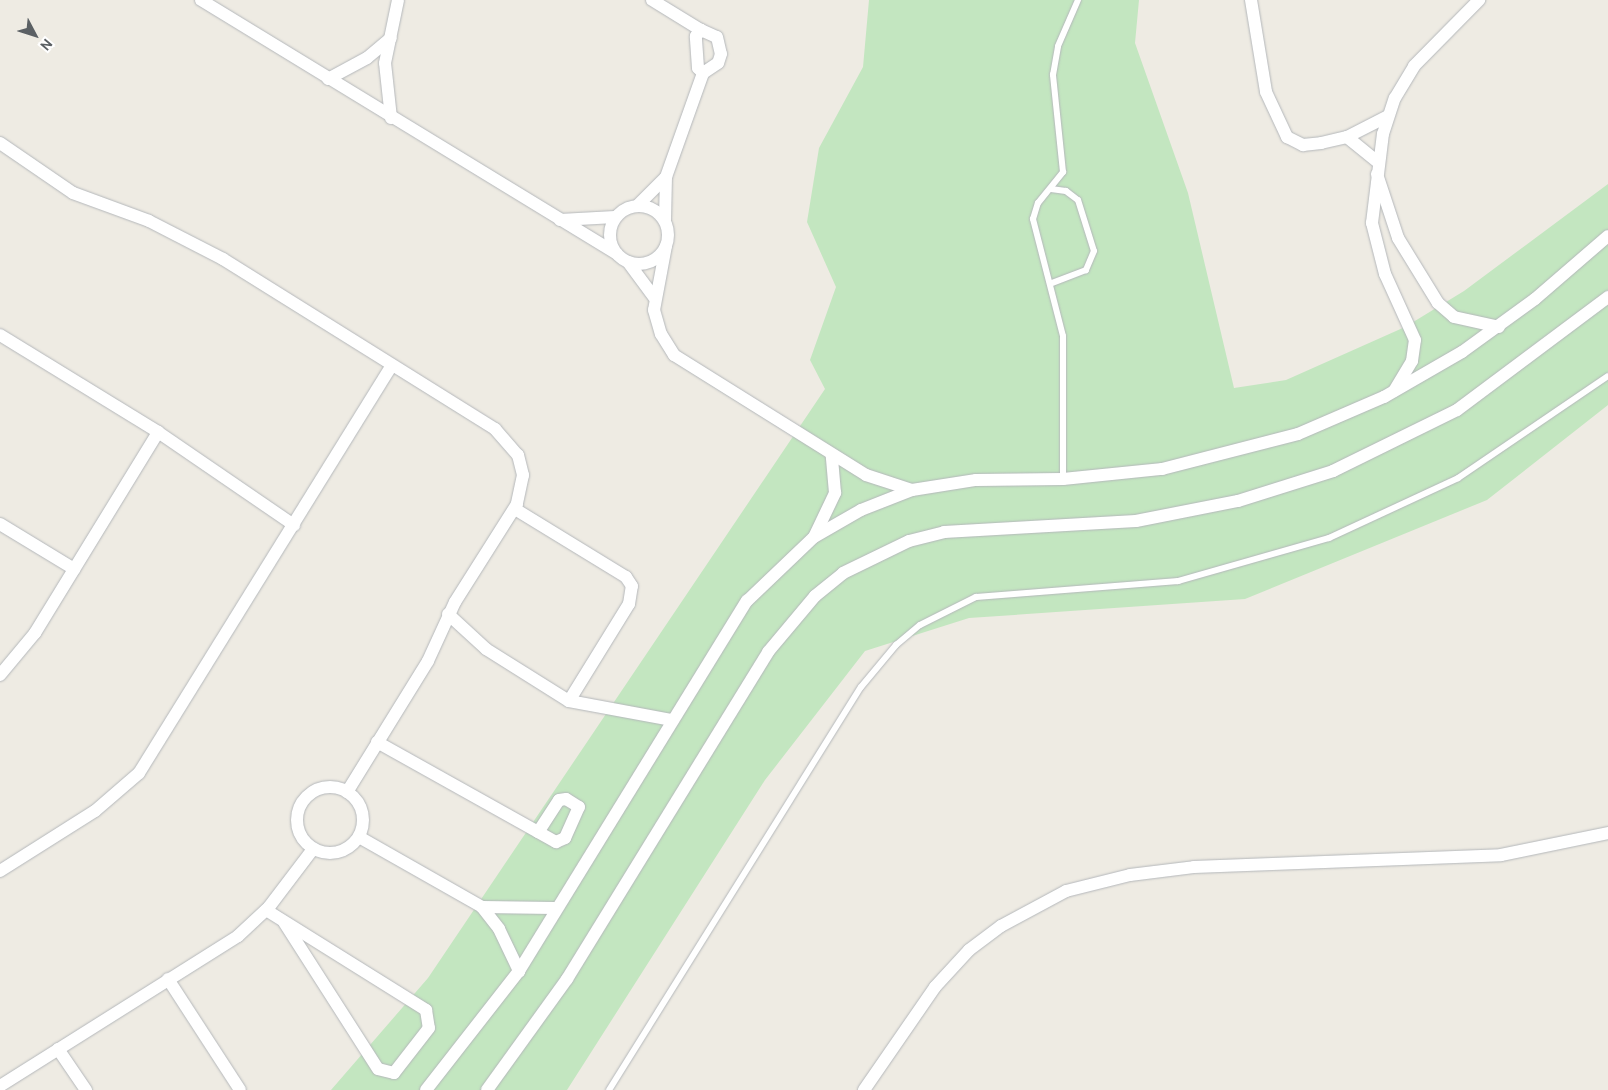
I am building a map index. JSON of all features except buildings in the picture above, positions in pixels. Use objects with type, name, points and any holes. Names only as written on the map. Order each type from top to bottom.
[{"type":"street","points":[[201,0],[390,118],[622,258],[650,262],[666,246]]},
{"type":"street","points":[[390,118],[384,77],[398,0]]},
{"type":"street","points":[[652,0],[701,30],[717,37],[721,54],[718,63],[703,72],[666,177],[666,246],[654,297],[661,334],[684,364],[832,455],[882,482],[912,490]]},
{"type":"street","points":[[1251,0],[1266,92],[1281,130],[1303,144],[1347,137],[1388,116]]},
{"type":"street","points":[[1394,391],[1412,361],[1414,340],[1385,274],[1373,230],[1372,201],[1388,116],[1414,66],[1480,0]]},
{"type":"street","points":[[701,30],[696,36],[698,68],[703,72]]},
{"type":"street","points":[[328,79],[391,38]]},
{"type":"street","points":[[1347,137],[1378,168],[1398,238],[1438,303],[1454,317],[1499,327]]},
{"type":"street","points":[[0,142],[73,193],[198,245],[504,436],[518,455],[523,475],[515,509],[448,614],[428,662],[347,792]]},
{"type":"street","points":[[557,220],[615,217],[638,205],[666,177]]},
{"type":"street","points":[[638,205],[658,212],[665,220]]},
{"type":"street","points":[[615,217],[610,236],[622,258],[654,297]]},
{"type":"street","points":[[426,1090],[519,971],[554,908],[747,601],[814,537],[861,510],[912,490],[976,480],[1063,479],[1162,469],[1253,448],[1342,416],[1394,391],[1499,327],[1608,236]]},
{"type":"street","points":[[487,1090],[566,979],[768,652],[789,622],[843,573],[908,541],[944,532],[1136,521],[1238,501],[1333,471],[1457,410],[1608,296]]},
{"type":"street","points":[[0,335],[158,432],[294,525]]},
{"type":"street","points":[[0,871],[95,812],[139,773],[391,366]]},
{"type":"street","points":[[0,675],[35,633],[158,432]]},
{"type":"street","points":[[814,537],[835,494],[832,455]]},
{"type":"street","points":[[515,509],[626,577],[632,586],[629,604],[569,701]]},
{"type":"street","points":[[0,524],[74,570]]},
{"type":"street","points":[[448,614],[486,649],[569,701],[672,720]]},
{"type":"street","points":[[377,742],[538,832]]},
{"type":"street","points":[[330,787],[347,792],[359,804],[363,820],[359,837],[346,849],[330,854],[313,849],[301,837],[296,821],[301,804],[313,792],[330,787]]},
{"type":"street","points":[[864,1090],[935,987],[969,950],[1001,926],[1066,891],[1130,876],[1194,867],[1501,855],[1608,833]]},
{"type":"street","points":[[359,837],[482,907],[499,929],[519,971]]},
{"type":"street","points":[[0,1086],[238,936],[266,910],[313,849]]},
{"type":"street","points":[[482,907],[554,908]]},
{"type":"street","points":[[266,910],[426,1010],[429,1028],[394,1073],[378,1069],[284,922]]},
{"type":"street","points":[[168,979],[240,1090]]},
{"type":"street","points":[[58,1049],[86,1090]]},
{"type":"lane","points":[[1063,479],[1066,359],[1052,283],[1038,251],[1033,219],[1038,203],[1051,189],[1064,166],[1052,91],[1055,59],[1078,0]]},
{"type":"lane","points":[[1051,189],[1066,191],[1078,200],[1094,251],[1086,270],[1052,283]]},
{"type":"lane","points":[[608,1090],[861,687],[914,629],[976,598],[1178,581],[1329,538],[1458,478],[1608,376]]},
{"type":"green space","points":[[869,0],[1139,0],[1135,43],[1188,193],[1234,388],[1286,380],[1405,327],[1464,291],[1608,184],[1608,405],[1487,500],[1245,599],[969,618],[865,651],[765,780],[567,1090],[331,1090],[428,978],[825,389],[810,360],[836,287],[807,222],[819,148],[863,67]]}]
